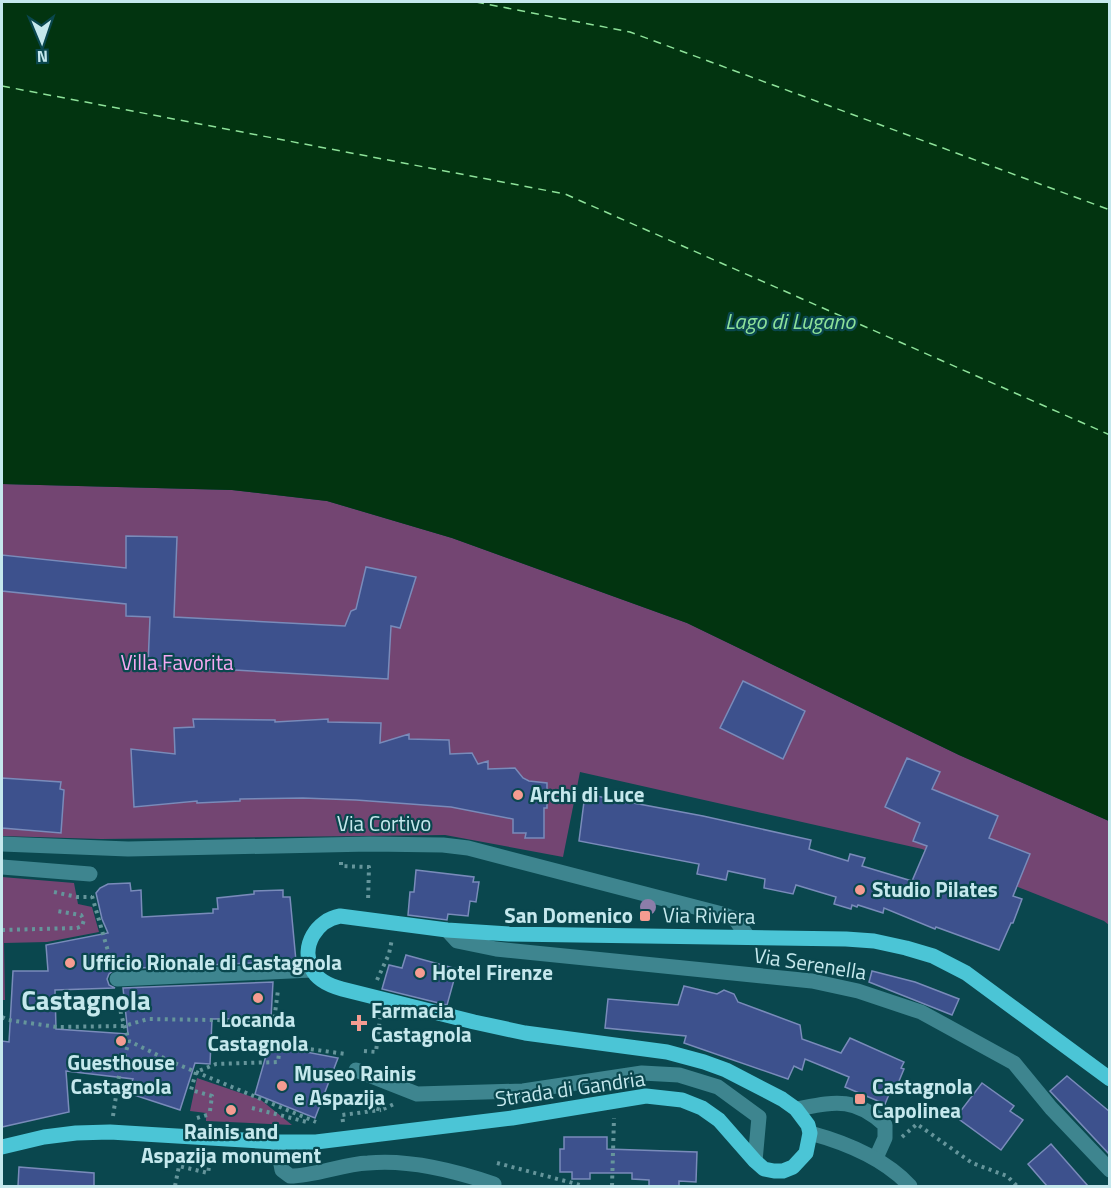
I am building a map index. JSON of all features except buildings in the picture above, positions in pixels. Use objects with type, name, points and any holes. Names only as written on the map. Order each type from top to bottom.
[{"type":"main road","name":"Via Riviera","points":[[312,970],[310,941],[318,926],[324,921],[340,916],[447,930],[508,934],[874,941],[933,956],[966,973],[1110,1079]]},
{"type":"main road","name":"Strada di Gandria","points":[[2,1147],[44,1137],[110,1132],[277,1142],[316,1142],[512,1118],[646,1096],[682,1100],[702,1108],[719,1120],[764,1169],[783,1171],[793,1167],[806,1153],[810,1133],[808,1125],[796,1109],[782,1099],[726,1070],[686,1056],[525,1033],[382,999],[334,987],[325,983],[312,970]]},
{"type":"street","name":"Via Cortivo","points":[[2,844],[128,849],[443,844],[468,848],[722,914],[735,919],[748,937]]},
{"type":"street","points":[[2,867],[90,874]]},
{"type":"street","name":"Via Serenella","points":[[447,930],[457,941],[496,949],[812,981],[858,991],[921,1012],[1014,1063],[1051,1107],[1110,1170]]},
{"type":"street","points":[[117,979],[312,970]]},
{"type":"street","points":[[354,1062],[417,1094],[523,1091],[642,1073],[679,1075],[718,1087],[759,1117],[755,1161]]},
{"type":"street","points":[[796,1109],[835,1102],[849,1103],[877,1117],[885,1125],[885,1138],[876,1158]]},
{"type":"street","points":[[810,1133],[876,1158],[910,1186]]},
{"type":"street","points":[[277,1142],[282,1170],[290,1176],[368,1162],[417,1165],[467,1180],[494,1184]]},
{"type":"path","points":[[367,920],[369,867]]},
{"type":"path","points":[[92,897],[110,958]]},
{"type":"path","points":[[2,930],[82,926],[84,920],[81,915],[57,911]]},
{"type":"path","points":[[380,973],[388,954]]},
{"type":"path","points":[[2,1017],[8,1020],[57,1027],[123,1026],[148,1019],[274,1021],[281,972]]},
{"type":"path","points":[[364,1051],[376,1052],[382,999]]},
{"type":"path","points":[[110,1132],[119,1076],[129,1041],[119,1010]]},
{"type":"path","points":[[105,1018],[106,1025]]},
{"type":"path","points":[[129,1041],[172,1062],[317,1124],[252,1108]]},
{"type":"path","points":[[196,1072],[216,1064],[278,1062],[280,1045],[354,1062]]},
{"type":"path","points":[[196,1072],[191,1090],[212,1096],[209,1113],[196,1118]]},
{"type":"path","points":[[612,1101],[615,1123],[612,1186]]},
{"type":"path","points":[[342,1115],[381,1110]]},
{"type":"path","points":[[336,1125],[343,1123]]},
{"type":"path","points":[[920,1125],[972,1163],[1007,1176],[1017,1186]]},
{"type":"path","points":[[487,1160],[584,1186]]},
{"type":"path","points":[[175,1186],[179,1166],[208,1173]]},
{"type":"green space","name":"Villa Favorita","points":[[2,484],[232,490],[327,501],[452,538],[687,623],[959,755],[1109,821],[1109,925],[1104,921],[922,849],[580,772],[563,857],[445,835],[101,839],[2,836]]},
{"type":"green space","points":[[2,877],[74,883],[78,904],[92,907],[99,932],[47,942],[4,943],[5,1000],[2,1000]]},
{"type":"green space","points":[[197,1078],[261,1100],[292,1125],[206,1121],[206,1113],[190,1111]]},
{"type":"water","name":"Lago di Lugano","points":[[2,2],[1109,2],[1109,821],[959,755],[687,623],[452,538],[327,501],[232,490],[2,484]]},
{"type":"ferry route","points":[[476,2],[630,32],[1110,210]]},
{"type":"ferry route","points":[[2,86],[565,194],[1110,435]]},
{"type":"place","name":"Archi di Luce","points":[[518,795]]},
{"type":"place","name":"Studio Pilates","points":[[860,890]]},
{"type":"place","name":"San Domenico","points":[[645,916]]},
{"type":"place","name":"Ufficio Rionale di Castagnola","points":[[70,963]]},
{"type":"place","name":"Hotel Firenze","points":[[420,973]]},
{"type":"place","name":"Locanda Castagnola","points":[[258,998]]},
{"type":"place","name":"Farmacia Castagnola","points":[[359,1023]]},
{"type":"place","name":"Guesthouse Castagnola","points":[[121,1041]]},
{"type":"place","name":"Museo Rainis e Aspazija","points":[[282,1086]]},
{"type":"place","name":"Castagnola Capolinea","points":[[860,1099]]},
{"type":"place","name":"Rainis and Aspazija monument","points":[[231,1110]]},
{"type":"district","name":"Castagnola","points":[[86,1001]]}]
